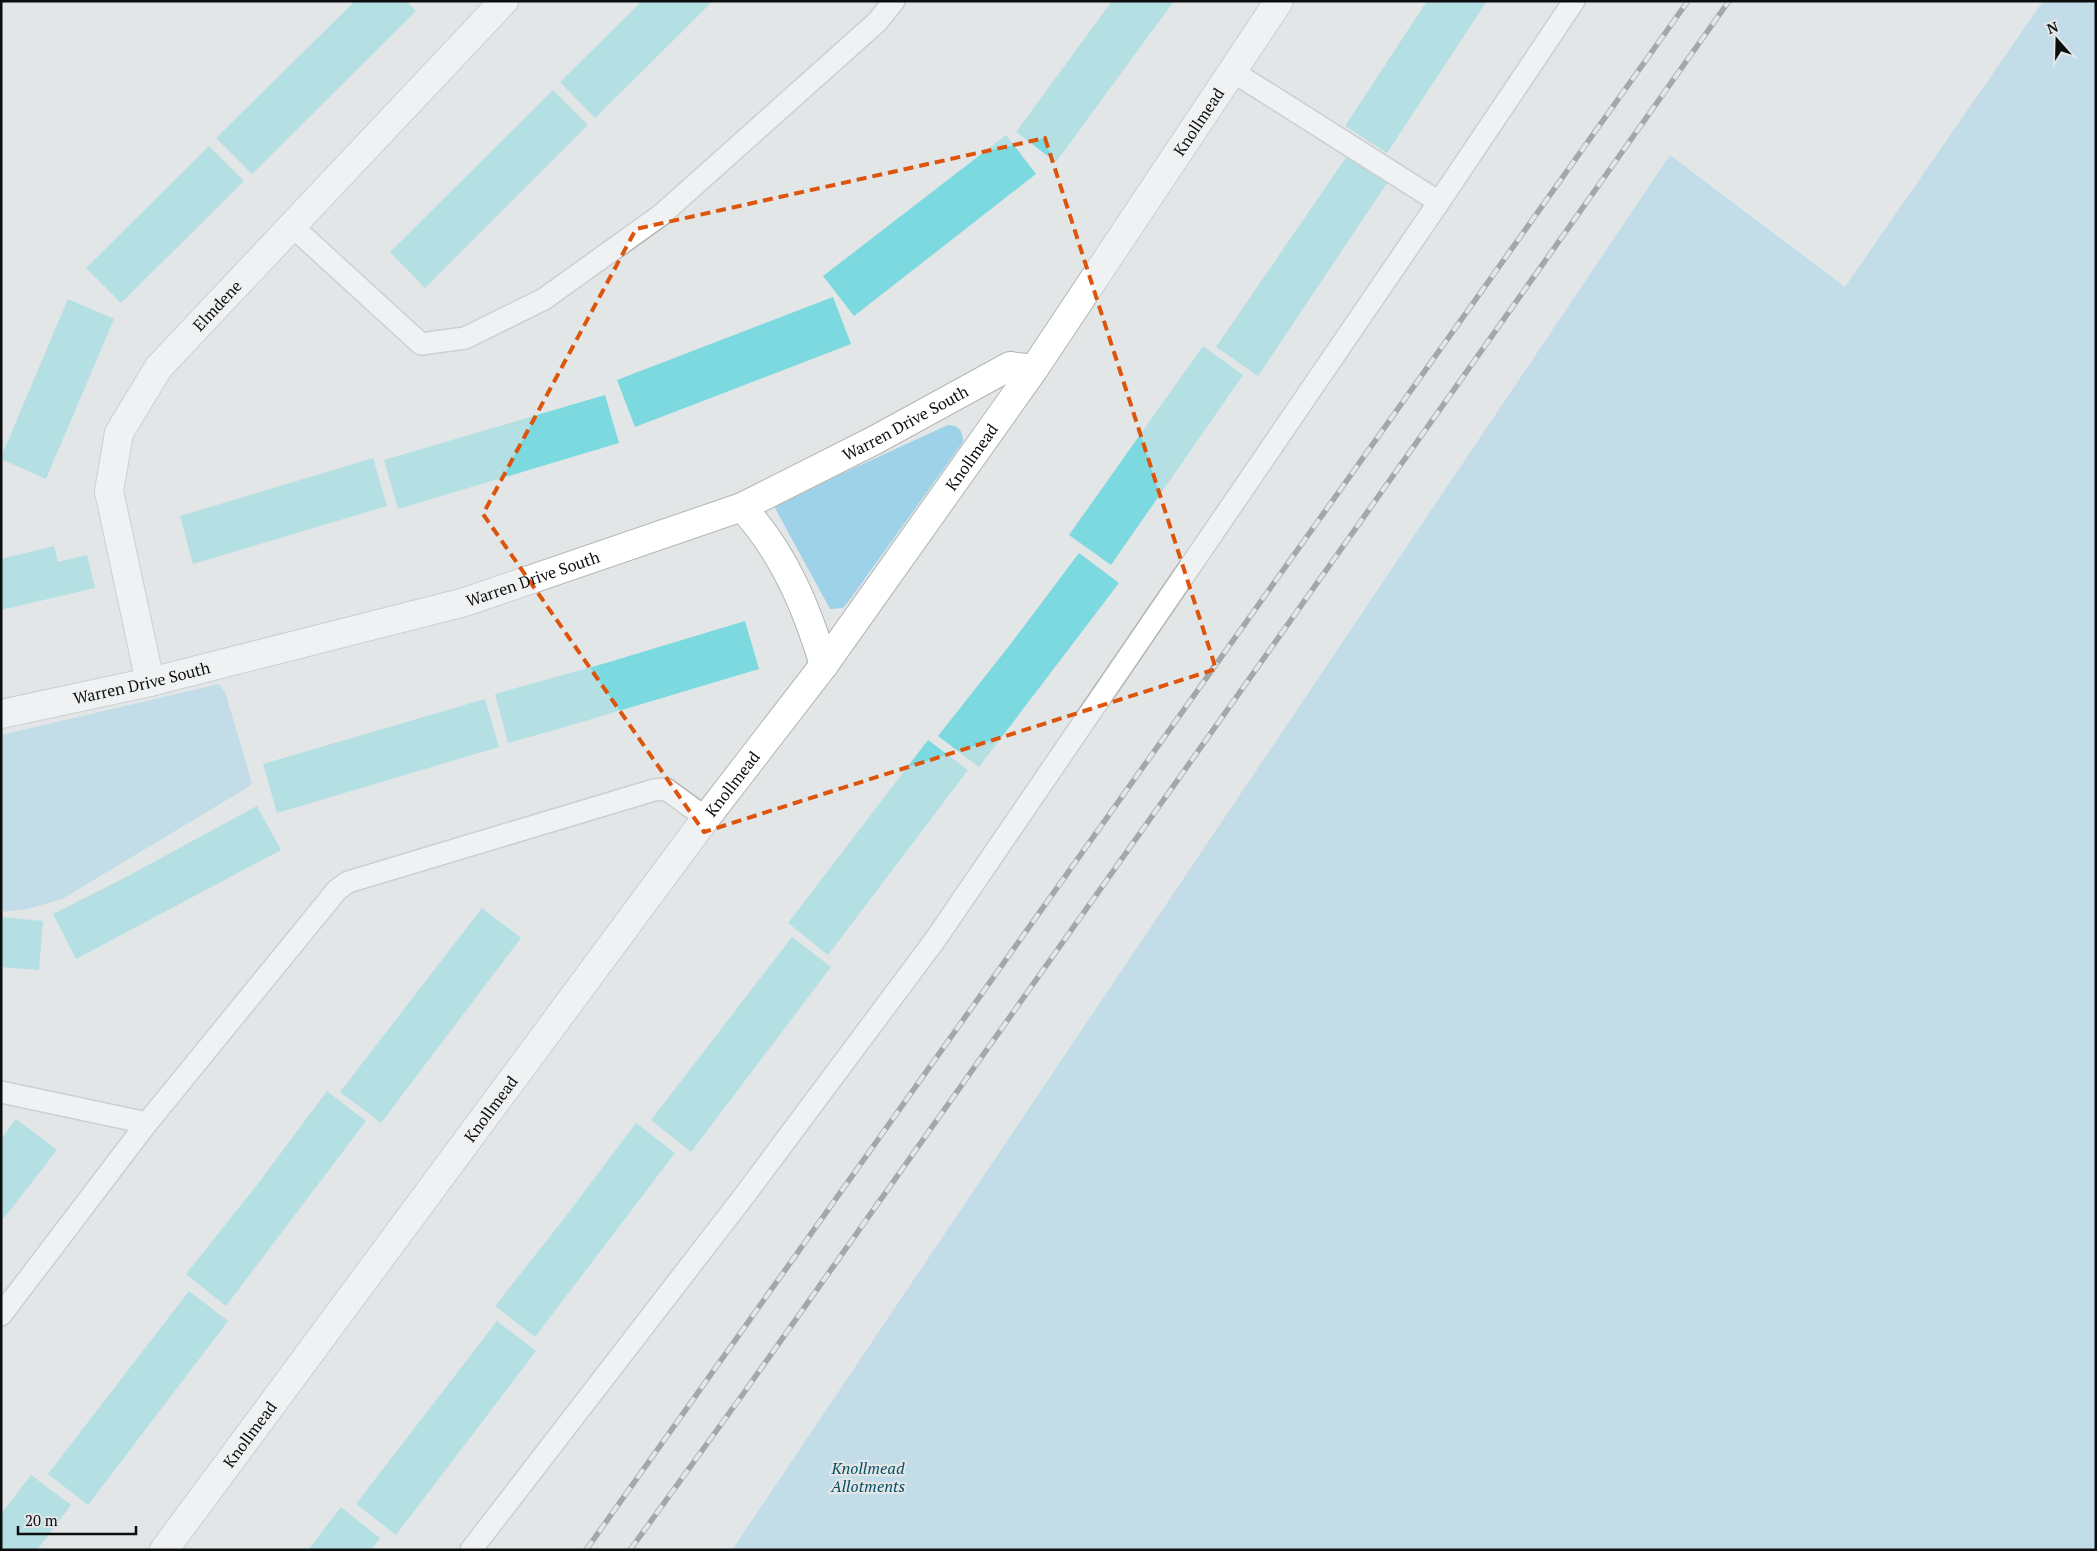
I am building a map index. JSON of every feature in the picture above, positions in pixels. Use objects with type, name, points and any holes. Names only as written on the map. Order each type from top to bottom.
[{"type":"street","name":"Elmdene","points":[[150,682],[109,491],[119,433],[159,367],[504,1]]},
{"type":"street","name":"Knollmead","points":[[164,1550],[706,818],[824,665],[1034,369],[1279,1]]},
{"type":"street","name":"Warren Drive South","points":[[1,714],[150,682],[466,602],[742,507],[875,440],[1010,366],[1034,369]]},
{"type":"street","points":[[742,507],[764,532],[784,565],[813,628],[824,665]]},
{"type":"lane","points":[[292,226],[421,344],[465,338],[544,299],[661,215],[877,22],[894,1]]},
{"type":"lane","points":[[471,1550],[744,1196],[935,940],[1440,202],[1574,1]]},
{"type":"lane","points":[[1232,72],[1440,202]]},
{"type":"lane","points":[[1,1315],[147,1123],[337,890],[348,882],[654,790],[666,789],[706,818]]},
{"type":"lane","points":[[1,1092],[147,1123]]},
{"type":"highlighted area","points":[[1045,138],[1216,669],[704,832],[483,514],[636,229]]},
{"type":"green space","name":"Knollmead Allotments","points":[[2043,1],[2096,1],[2096,1550],[732,1550],[1670,155],[1845,287]]},
{"type":"green space","points":[[948,425],[960,429],[963,442],[848,602],[843,608],[830,609],[775,508],[778,503]]},
{"type":"green space","points":[[219,684],[225,692],[252,783],[62,899],[27,909],[1,912],[1,735]]},
{"type":"building","points":[[355,1],[406,1],[416,11],[252,174],[216,138]]},
{"type":"building","points":[[642,1],[713,1],[595,118],[560,82]]},
{"type":"building","points":[[1112,1],[1174,1],[1056,162],[1016,132]]},
{"type":"building","points":[[1427,1],[1487,1],[1387,153],[1345,126]]},
{"type":"building","points":[[553,90],[588,125],[425,288],[390,252]]},
{"type":"building","points":[[1006,135],[1036,174],[854,316],[823,276]]},
{"type":"building","points":[[209,146],[244,181],[121,303],[86,268]]},
{"type":"building","points":[[1347,156],[1387,183],[1258,376],[1216,347]]},
{"type":"building","points":[[833,297],[851,344],[635,427],[617,380]]},
{"type":"building","points":[[68,299],[114,319],[46,479],[1,459],[1,457]]},
{"type":"building","points":[[1203,346],[1243,375],[1111,565],[1069,535]]},
{"type":"building","points":[[605,395],[619,443],[398,509],[384,460]]},
{"type":"building","points":[[373,458],[387,506],[193,564],[180,516]]},
{"type":"building","points":[[54,546],[58,562],[87,555],[95,588],[1,610],[1,559]]},
{"type":"building","points":[[1079,553],[1119,583],[979,767],[938,736]]},
{"type":"building","points":[[745,621],[759,669],[508,743],[495,694]]},
{"type":"building","points":[[485,699],[499,747],[277,813],[263,764]]},
{"type":"building","points":[[928,740],[968,770],[828,955],[788,923]]},
{"type":"building","points":[[257,806],[281,850],[76,959],[53,914],[130,875]]},
{"type":"building","points":[[482,908],[521,938],[381,1123],[340,1092]]},
{"type":"building","points":[[1,917],[43,921],[39,970],[1,967]]},
{"type":"building","points":[[792,937],[831,967],[691,1152],[651,1120]]},
{"type":"building","points":[[327,1091],[366,1121],[226,1306],[186,1274],[257,1185]]},
{"type":"building","points":[[16,1119],[57,1150],[1,1222],[1,1139]]},
{"type":"building","points":[[636,1123],[675,1153],[535,1337],[495,1306]]},
{"type":"building","points":[[189,1291],[228,1321],[88,1505],[48,1474]]},
{"type":"building","points":[[497,1321],[536,1351],[396,1535],[356,1504]]},
{"type":"building","points":[[31,1475],[71,1505],[37,1550],[1,1550],[1,1514]]},
{"type":"building","points":[[341,1507],[380,1538],[371,1550],[308,1550]]},
{"type":"railway","points":[[586,1550],[1688,1]]},
{"type":"railway","points":[[630,1550],[743,1394],[1729,1]]}]
